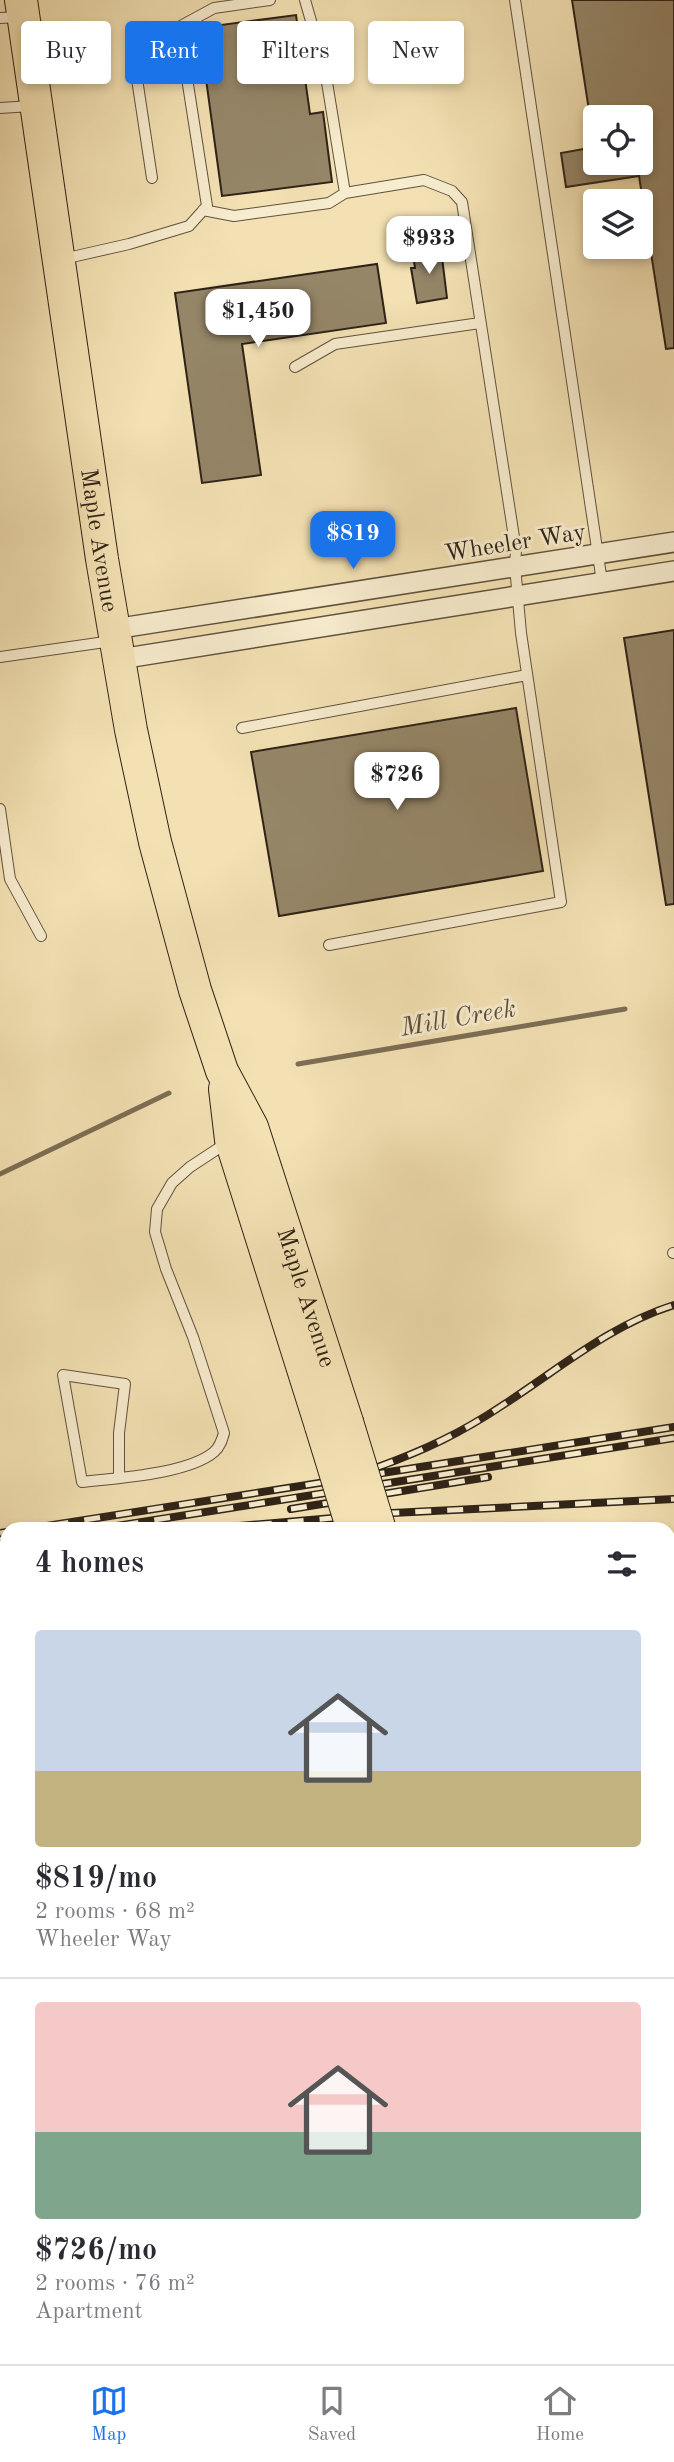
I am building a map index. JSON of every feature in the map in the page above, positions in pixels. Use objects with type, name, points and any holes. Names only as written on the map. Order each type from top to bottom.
[{"type":"main road","name":"Maple Avenue","points":[[15,12],[36,105],[131,730],[155,842],[195,990],[222,1071],[252,1128],[334,1424],[352,1522]]},
{"type":"main road","name":"Maple Avenue","points":[[222,1071],[231,1140],[334,1424],[377,1522]]},
{"type":"street","name":"Wheeler Way","points":[[117,643],[514,566],[674,542]]},
{"type":"street","points":[[117,643],[517,596],[674,571]]},
{"type":"lane","points":[[190,21],[214,8],[270,0]]},
{"type":"lane","points":[[305,0],[325,70],[345,193]]},
{"type":"lane","points":[[515,0],[602,582]]},
{"type":"lane","points":[[138,84],[152,178]]},
{"type":"lane","points":[[58,260],[129,244],[189,226],[207,206],[188,84]]},
{"type":"lane","points":[[0,108],[36,105]]},
{"type":"lane","points":[[203,210],[234,216],[329,203],[345,193],[424,180],[452,191],[462,202],[516,550],[514,566],[527,675],[561,902],[329,945]]},
{"type":"lane","points":[[295,367],[335,344],[480,323]]},
{"type":"lane","points":[[0,657],[117,643]]},
{"type":"lane","points":[[242,728],[527,675]]},
{"type":"lane","points":[[0,809],[10,879],[41,936]]},
{"type":"lane","points":[[119,1478],[119,1433],[125,1384],[63,1375],[82,1482],[119,1478],[198,1463],[217,1450],[225,1433],[155,1232],[157,1209],[172,1184],[190,1167],[231,1140]]},
{"type":"building","points":[[572,0],[674,0],[674,348],[666,349],[652,259],[653,189],[641,189],[639,176],[566,187],[561,153],[583,149],[583,175],[653,175],[653,105],[588,105]]},
{"type":"building","points":[[296,15],[297,21],[251,21]]},
{"type":"building","points":[[237,23],[237,84],[306,84],[310,114],[323,112],[332,182],[222,196],[207,84],[223,84],[223,25]]},
{"type":"building","points":[[441,249],[447,298],[417,303],[411,268],[415,268],[413,254]]},
{"type":"building","points":[[377,264],[386,323],[242,344],[261,475],[202,483],[175,293]]},
{"type":"building","points":[[674,630],[674,904],[666,905],[624,638]]},
{"type":"building","points":[[516,708],[543,871],[279,916],[251,752]]},
{"type":"waterway","name":"Mill Creek","points":[[298,1064],[625,1009]]},
{"type":"waterway","name":"Mill Creek","points":[[0,1174],[169,1093]]},
{"type":"railway","points":[[378,1467],[457,1432],[607,1336],[674,1305]]},
{"type":"railway","points":[[72,1522],[674,1427]]},
{"type":"railway","points":[[142,1522],[674,1438]]},
{"type":"railway","points":[[291,1509],[488,1477]]},
{"type":"railway","points":[[286,1522],[392,1513],[674,1499]]}]
